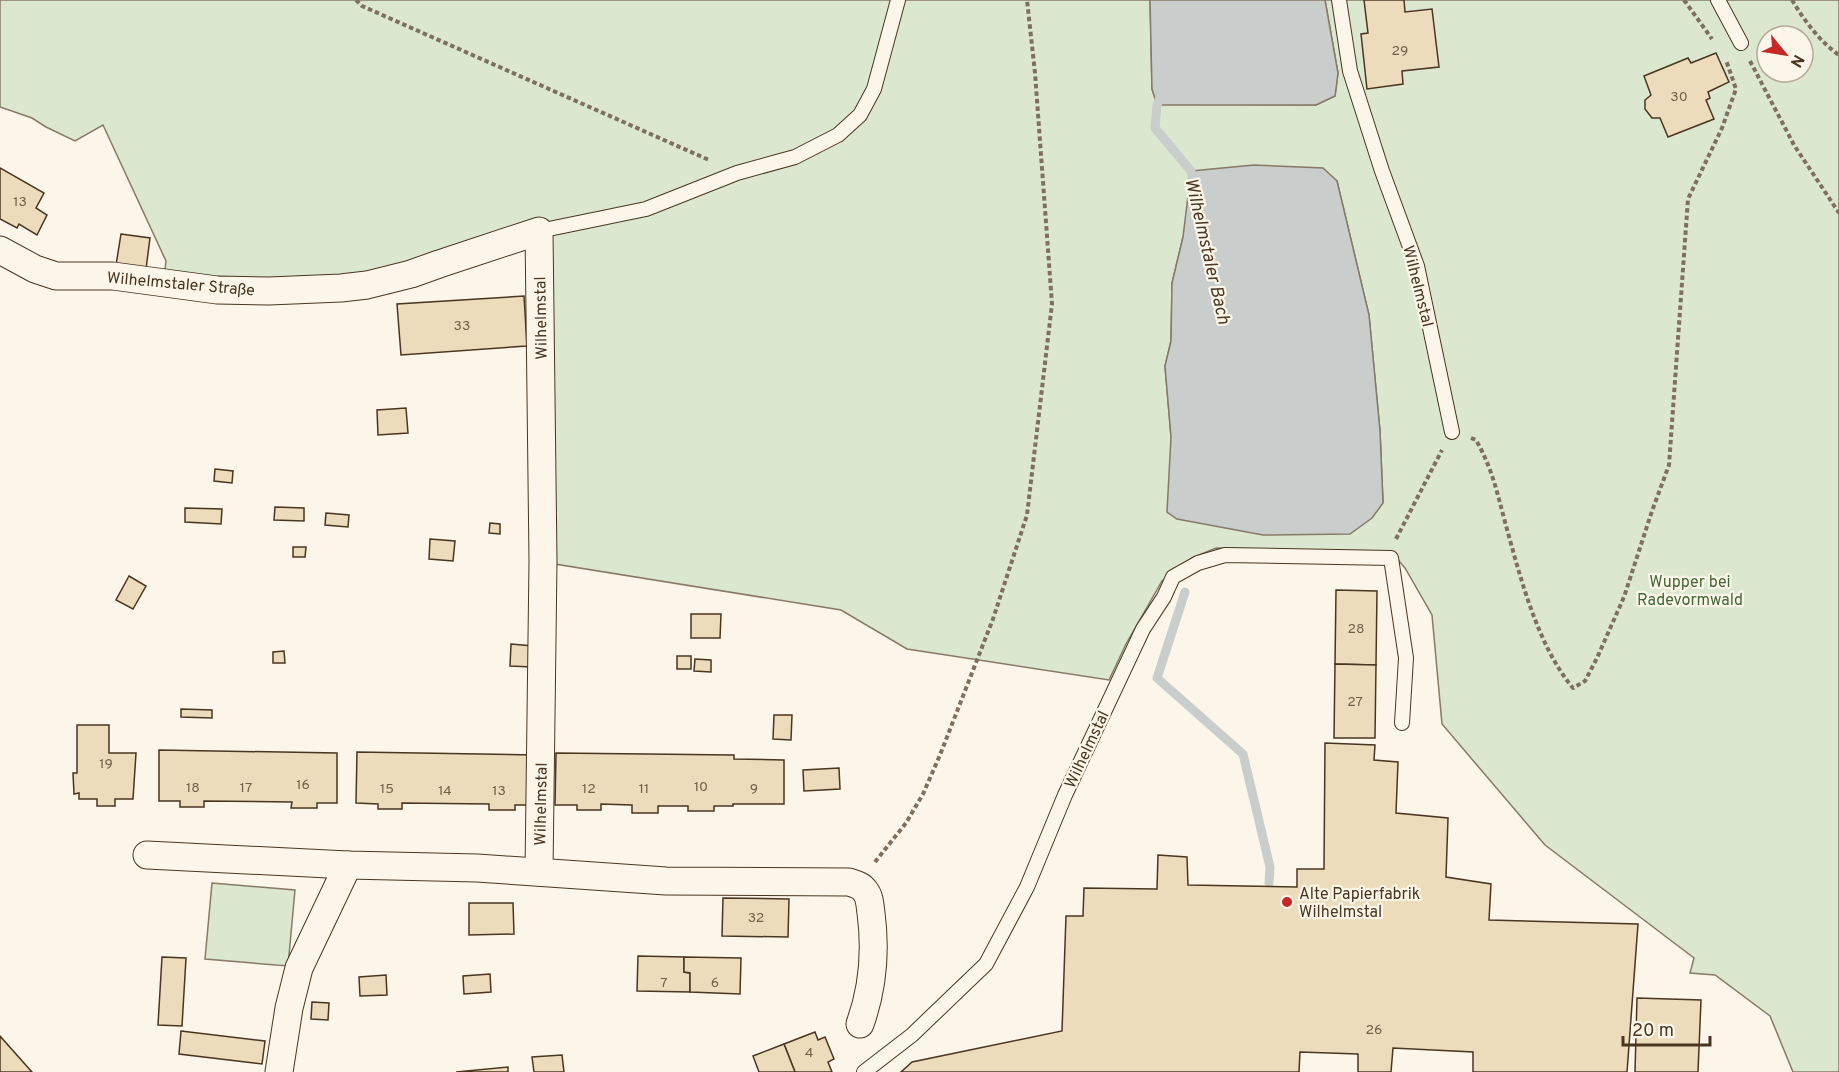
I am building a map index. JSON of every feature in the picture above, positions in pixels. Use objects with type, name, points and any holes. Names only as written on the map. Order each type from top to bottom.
[{"type":"street","name":"Wilhelmstaler Straße","points":[[0,250],[35,270],[56,276],[113,276],[217,290],[279,291],[367,285],[411,274],[539,231]]},
{"type":"street","name":"Wilhelmstal","points":[[539,231],[543,561],[539,872]]},
{"type":"street","points":[[147,855],[348,865],[477,868],[666,881],[849,882],[864,889],[869,899],[874,945],[870,989],[860,1024]]},
{"type":"street","points":[[279,1072],[289,1008],[299,968],[348,865]]},
{"type":"lane","points":[[539,231],[646,209],[737,173],[795,158],[846,129],[860,115],[877,80],[897,0]]},
{"type":"lane","name":"Wilhelmstal","points":[[1339,0],[1350,71],[1382,171],[1417,266],[1452,432]]},
{"type":"lane","points":[[1718,0],[1741,43]]},
{"type":"lane","name":"Wilhelmstal","points":[[864,1072],[912,1035],[987,964],[1027,887],[1065,795],[1143,629],[1164,597],[1173,577],[1198,563],[1225,555],[1376,557]]},
{"type":"lane","points":[[1376,557],[1391,558],[1406,658],[1402,723]]},
{"type":"path","points":[[356,0],[362,6],[737,173]]},
{"type":"path","points":[[859,885],[906,823],[923,794],[993,619],[1028,515],[1052,304],[1035,73],[1027,0]]},
{"type":"path","points":[[1684,0],[1714,42]]},
{"type":"path","points":[[1792,0],[1815,33],[1839,55]]},
{"type":"path","points":[[1741,43],[1794,145],[1839,213]]},
{"type":"path","points":[[1376,557],[1395,542],[1452,432],[1476,440],[1494,477],[1527,596],[1560,672],[1573,688],[1585,681],[1619,607],[1669,465],[1688,199],[1722,128],[1736,89],[1726,58]]},
{"type":"green space","name":"Wupper bei Radevormwald","points":[[0,0],[1150,0],[1152,89],[1157,104],[1316,105],[1335,96],[1338,73],[1325,0],[1839,0],[1839,1072],[1793,1072],[1770,1016],[1715,975],[1690,973],[1694,958],[1545,845],[1442,724],[1432,615],[1405,568],[1393,554],[1216,548],[1192,558],[1162,581],[1126,644],[1109,680],[907,649],[841,610],[555,564],[549,242],[371,279],[164,278],[166,261],[103,125],[75,141],[32,118],[0,107]],"holes":[[[1337,181],[1369,315],[1380,431],[1383,502],[1171,437],[1165,366],[1171,341],[1172,283],[1183,237]]]},
{"type":"green space","points":[[212,883],[295,890],[288,966],[205,959]]},
{"type":"water","points":[[1150,0],[1325,0],[1338,73],[1335,96],[1316,105],[1157,105],[1152,89]]},
{"type":"water","points":[[1254,165],[1323,168],[1337,181],[1369,315],[1380,431],[1383,503],[1372,518],[1350,534],[1263,535],[1177,519],[1167,512],[1171,437],[1165,366],[1171,341],[1172,283],[1183,237],[1191,171]]},
{"type":"building","points":[[1364,0],[1404,0],[1405,12],[1432,9],[1439,67],[1402,71],[1403,84],[1367,89],[1361,34],[1368,33]]},
{"type":"building","points":[[1716,53],[1729,82],[1708,92],[1710,98],[1706,100],[1714,119],[1668,137],[1660,118],[1652,118],[1645,109],[1645,100],[1651,95],[1644,76],[1688,58],[1691,63]]},
{"type":"building","points":[[0,168],[44,193],[36,208],[47,215],[37,235],[19,224],[17,228],[0,219]]},
{"type":"building","points":[[121,234],[150,238],[146,269],[116,265]]},
{"type":"building","points":[[524,296],[527,346],[401,355],[397,304]]},
{"type":"building","points":[[406,408],[408,433],[378,435],[377,410]]},
{"type":"building","points":[[215,469],[233,471],[232,483],[214,481]]},
{"type":"building","points":[[275,507],[304,508],[304,521],[274,520]]},
{"type":"building","points":[[185,508],[222,509],[221,524],[185,522]]},
{"type":"building","points":[[326,513],[349,515],[348,527],[325,525]]},
{"type":"building","points":[[490,523],[500,524],[500,534],[489,533]]},
{"type":"building","points":[[430,539],[455,541],[453,561],[429,559]]},
{"type":"building","points":[[293,547],[306,547],[305,557],[293,557]]},
{"type":"building","points":[[129,576],[146,586],[133,609],[116,600]]},
{"type":"building","points":[[1336,590],[1377,591],[1376,665],[1335,664]]},
{"type":"building","points":[[691,614],[721,614],[720,638],[691,638]]},
{"type":"building","points":[[511,644],[533,646],[532,667],[510,666]]},
{"type":"building","points":[[284,651],[285,663],[273,663],[273,652]]},
{"type":"building","points":[[677,656],[691,656],[691,669],[677,669]]},
{"type":"building","points":[[695,659],[711,660],[711,672],[694,671]]},
{"type":"building","points":[[1335,664],[1376,665],[1375,738],[1334,738]]},
{"type":"building","points":[[181,709],[212,710],[212,718],[181,717]]},
{"type":"building","points":[[774,715],[792,715],[791,740],[773,739]]},
{"type":"building","points":[[77,725],[109,725],[109,753],[136,753],[133,799],[115,799],[115,806],[97,806],[97,799],[79,799],[79,793],[74,794],[73,773],[77,773]]},
{"type":"building","name":"Alte Papierfabrik Wilhelmstal","points":[[1325,743],[1375,745],[1374,760],[1398,762],[1396,813],[1448,818],[1446,877],[1491,884],[1489,920],[1638,924],[1627,1072],[1473,1072],[1473,1052],[1393,1048],[1391,1072],[1358,1072],[1358,1054],[1300,1052],[1299,1072],[901,1072],[912,1062],[1062,1031],[1066,916],[1083,916],[1084,888],[1157,889],[1158,855],[1187,857],[1188,885],[1297,887],[1297,869],[1324,869]]},
{"type":"building","points":[[159,750],[337,753],[337,803],[317,803],[317,808],[291,808],[292,802],[204,801],[204,807],[180,807],[180,801],[159,801]]},
{"type":"building","points":[[357,752],[535,755],[534,805],[515,805],[515,810],[489,810],[489,804],[402,803],[402,809],[378,809],[378,804],[356,803]]},
{"type":"building","points":[[556,753],[734,755],[734,759],[784,760],[784,804],[733,804],[733,806],[714,806],[714,811],[688,811],[688,806],[658,806],[658,813],[632,813],[632,805],[601,804],[601,810],[577,810],[577,805],[555,805]]},
{"type":"building","points":[[839,768],[840,789],[804,791],[803,770]]},
{"type":"building","points":[[723,898],[789,899],[788,937],[722,936]]},
{"type":"building","points":[[469,903],[513,903],[514,934],[469,935]]},
{"type":"building","points":[[638,956],[684,957],[684,972],[690,973],[690,992],[637,991]]},
{"type":"building","points":[[162,957],[186,958],[182,1026],[158,1025]]},
{"type":"building","points":[[684,957],[741,958],[740,994],[690,992],[690,973],[684,972]]},
{"type":"building","points":[[490,974],[491,992],[464,994],[463,976]]},
{"type":"building","points":[[386,975],[387,995],[360,996],[359,977]]},
{"type":"building","points":[[1637,998],[1701,1000],[1698,1072],[1635,1072]]},
{"type":"building","points":[[312,1002],[329,1003],[328,1020],[311,1019]]},
{"type":"building","points":[[181,1031],[265,1041],[262,1064],[179,1054]]},
{"type":"building","points":[[815,1032],[818,1040],[825,1037],[834,1059],[828,1062],[832,1072],[795,1072],[784,1044]]},
{"type":"building","points":[[0,1036],[32,1072],[0,1072]]},
{"type":"building","points":[[784,1044],[795,1072],[759,1072],[753,1056]]},
{"type":"building","points":[[562,1055],[564,1072],[534,1072],[532,1057]]},
{"type":"building","points":[[508,1067],[508,1072],[456,1072]]},
{"type":"waterway","name":"Wilhelmstaler Bach","points":[[1162,93],[1157,105],[1155,128],[1191,171],[1193,182]]},
{"type":"waterway","name":"Wilhelmstaler Bach","points":[[1185,592],[1157,678],[1243,754],[1270,867],[1269,883]]},
{"type":"place","name":"Alte Papierfabrik Wilhelmstal","points":[[1287,902]]}]
